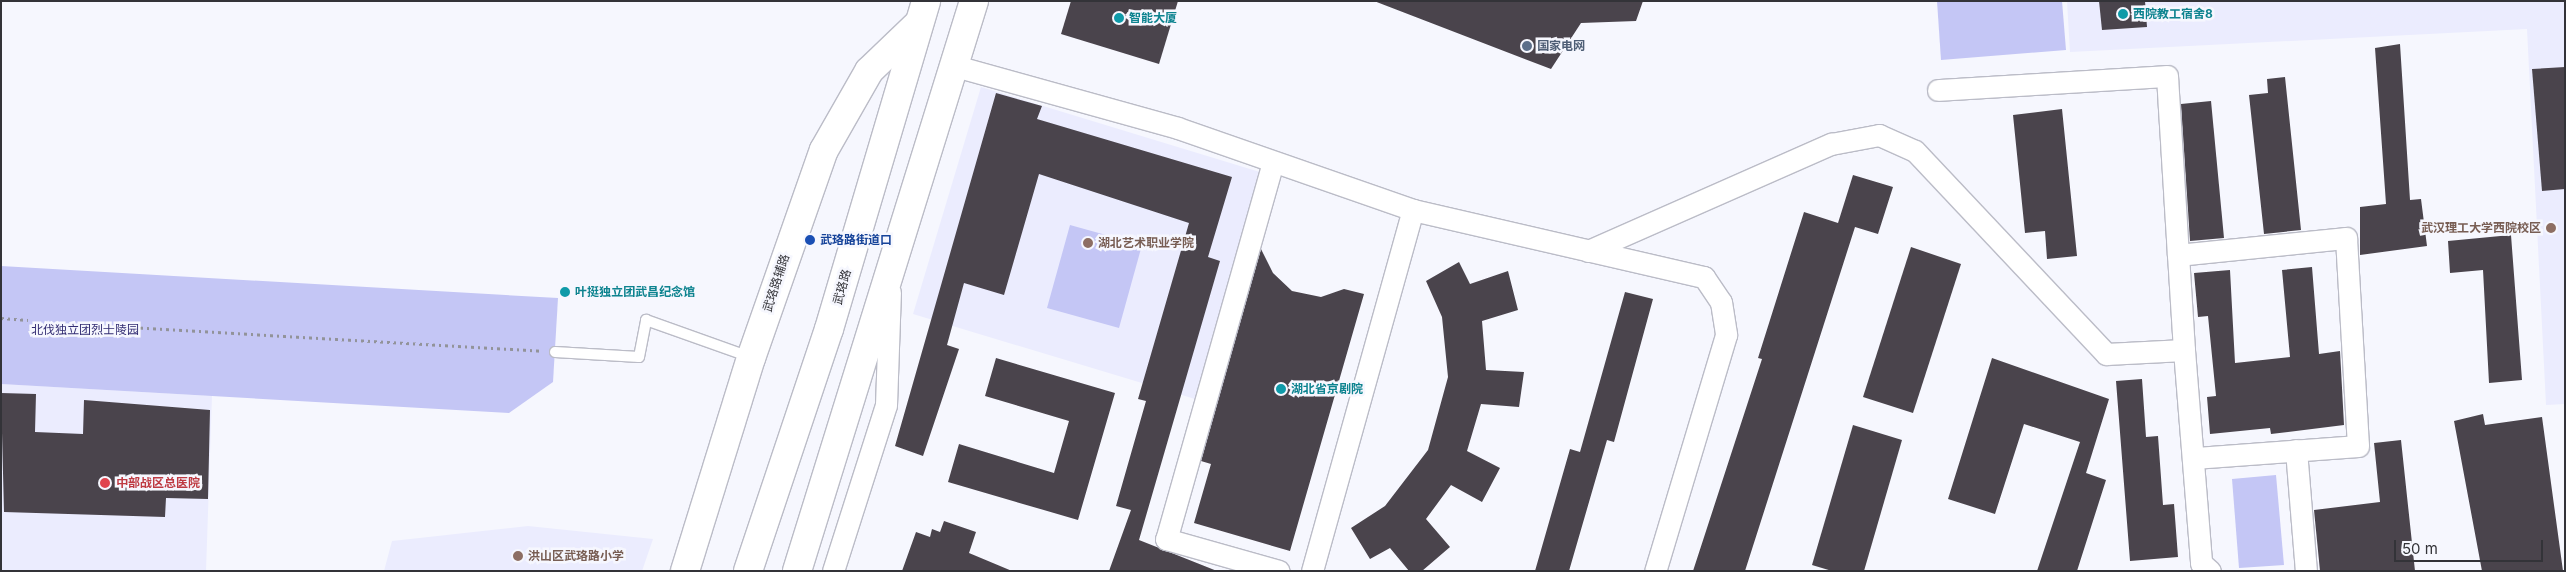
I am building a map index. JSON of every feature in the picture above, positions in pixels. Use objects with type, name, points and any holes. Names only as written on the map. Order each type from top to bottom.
[{"type":"main road","points":[[797,571],[891,277],[974,1]]},
{"type":"main road","name":"武珞路辅路","points":[[685,571],[751,358],[801,209],[843,112],[869,71],[923,12]]},
{"type":"main road","name":"武珞路","points":[[748,571],[830,329],[923,12]]},
{"type":"street","points":[[955,66],[1178,128],[1413,210],[1704,277],[1726,319],[1726,335],[1655,571]]},
{"type":"street","points":[[1938,90],[2167,76],[2184,350],[2201,563],[2210,571]]},
{"type":"street","points":[[1588,251],[1831,144],[1879,135],[1915,151],[2106,354],[2184,350]]},
{"type":"street","points":[[1273,162],[1166,538],[1279,571]]},
{"type":"street","points":[[1312,571],[1413,210]]},
{"type":"street","points":[[2178,255],[2346,238],[2358,446],[2193,458]]},
{"type":"street","points":[[833,571],[886,405],[891,277]]},
{"type":"street","points":[[2296,450],[2306,571]]},
{"type":"lane","points":[[555,352],[639,357],[646,320],[751,358]]},
{"type":"path","points":[[1,318],[28,320]]},
{"type":"path","points":[[95,325],[555,352]]},
{"type":"shaded area","name":"武汉理工大学西院校区","points":[[2067,1],[2565,1],[2565,404],[2546,405],[2527,29],[2070,52]]},
{"type":"shaded area","name":"湖北艺术职业学院","points":[[981,87],[1263,173],[1195,399],[913,314]]},
{"type":"shaded area","name":"中部战区总医院","points":[[1,384],[212,396],[206,571],[1,571]]},
{"type":"shaded area","name":"洪山区武珞路小学","points":[[528,526],[653,539],[642,571],[384,571],[392,541]]},
{"type":"green space","points":[[1937,1],[2062,1],[2066,50],[1941,60]]},
{"type":"green space","points":[[1070,225],[1142,245],[1119,328],[1047,308]]},
{"type":"green space","name":"北伐独立团烈士陵园","points":[[1,266],[558,298],[553,382],[509,413],[1,384]]},
{"type":"green space","points":[[2276,475],[2284,565],[2239,568],[2232,479]]},
{"type":"building","name":"智能大厦","points":[[1071,1],[1178,1],[1159,64],[1061,34]]},
{"type":"building","name":"国家电网","points":[[1374,1],[1643,1],[1636,21],[1581,23],[1551,69]]},
{"type":"building","name":"西院教工宿舍8","points":[[2099,1],[2145,1],[2147,27],[2102,30]]},
{"type":"building","points":[[2400,44],[2410,200],[2421,199],[2427,246],[2360,255],[2360,207],[2386,204],[2375,48]]},
{"type":"building","points":[[2565,67],[2565,189],[2542,191],[2532,69]]},
{"type":"building","points":[[2285,77],[2301,230],[2264,234],[2249,95],[2268,93],[2267,79]]},
{"type":"building","points":[[996,93],[1042,106],[1037,119],[1232,177],[1208,257],[1220,261],[1139,540],[1217,571],[1109,571],[1131,510],[1116,506],[1146,401],[1138,399],[1189,223],[1039,174],[1004,295],[964,283],[947,345],[959,349],[923,456],[895,446]]},
{"type":"building","points":[[2211,101],[2224,238],[2190,241],[2181,104]]},
{"type":"building","points":[[2062,109],[2077,256],[2047,259],[2045,231],[2025,233],[2013,115]]},
{"type":"building","points":[[1853,175],[1893,187],[1878,234],[1855,227],[1745,571],[1693,571],[1762,359],[1758,358],[1804,212],[1838,223]]},
{"type":"building","points":[[2511,235],[2522,380],[2489,383],[2483,270],[2450,273],[2448,241]]},
{"type":"building","points":[[1911,247],[1961,264],[1913,413],[1863,397]]},
{"type":"building","points":[[1261,249],[1273,273],[1292,291],[1321,297],[1344,289],[1364,294],[1290,551],[1194,523],[1211,464],[1201,461]]},
{"type":"building","points":[[1459,262],[1470,284],[1508,271],[1518,310],[1482,321],[1486,370],[1524,372],[1519,407],[1481,404],[1467,451],[1500,468],[1482,502],[1451,485],[1426,519],[1450,547],[1422,571],[1409,571],[1390,548],[1370,559],[1351,528],[1385,506],[1428,450],[1448,377],[1442,317],[1426,281]]},
{"type":"building","points":[[2312,267],[2319,354],[2340,351],[2344,425],[2271,434],[2270,428],[2210,434],[2207,397],[2216,396],[2208,316],[2198,317],[2194,273],[2230,270],[2235,363],[2290,357],[2282,270]]},
{"type":"building","points":[[1625,292],[1653,299],[1614,442],[1607,440],[1569,571],[1535,571],[1570,449],[1580,452]]},
{"type":"building","points":[[996,358],[1115,393],[1078,520],[948,482],[959,444],[1054,473],[1069,421],[985,396]]},
{"type":"building","points":[[1992,358],[2109,399],[2086,473],[2106,480],[2077,571],[2037,571],[2080,442],[2024,424],[1995,514],[1948,499]]},
{"type":"building","points":[[2142,379],[2146,437],[2158,436],[2163,505],[2174,504],[2178,557],[2130,561],[2116,381]]},
{"type":"building","points":[[1,393],[36,394],[35,432],[83,434],[84,400],[210,410],[208,499],[166,498],[165,517],[4,512]]},
{"type":"building","points":[[2483,414],[2485,425],[2542,417],[2563,571],[2482,571],[2454,421]]},
{"type":"building","points":[[1853,425],[1902,440],[1864,571],[1832,571],[1812,565]]},
{"type":"building","points":[[2401,440],[2415,571],[2320,571],[2314,510],[2380,502],[2374,443]]},
{"type":"building","points":[[944,521],[976,532],[969,553],[1012,571],[902,571],[916,532],[930,537],[932,529],[940,532]]},
{"type":"place","name":"西院教工宿舍8","points":[[2123,14]]},
{"type":"place","name":"智能大厦","points":[[1119,18]]},
{"type":"place","name":"国家电网","points":[[1527,46]]},
{"type":"place","name":"武汉理工大学西院校区","points":[[2551,228]]},
{"type":"place","name":"武珞路街道口","points":[[810,240]]},
{"type":"place","name":"湖北艺术职业学院","points":[[1088,243]]},
{"type":"place","name":"叶挺独立团武昌纪念馆","points":[[565,292]]},
{"type":"place","name":"湖北省京剧院","points":[[1281,389]]},
{"type":"place","name":"中部战区总医院","points":[[105,483]]},
{"type":"place","name":"洪山区武珞路小学","points":[[518,556]]}]
